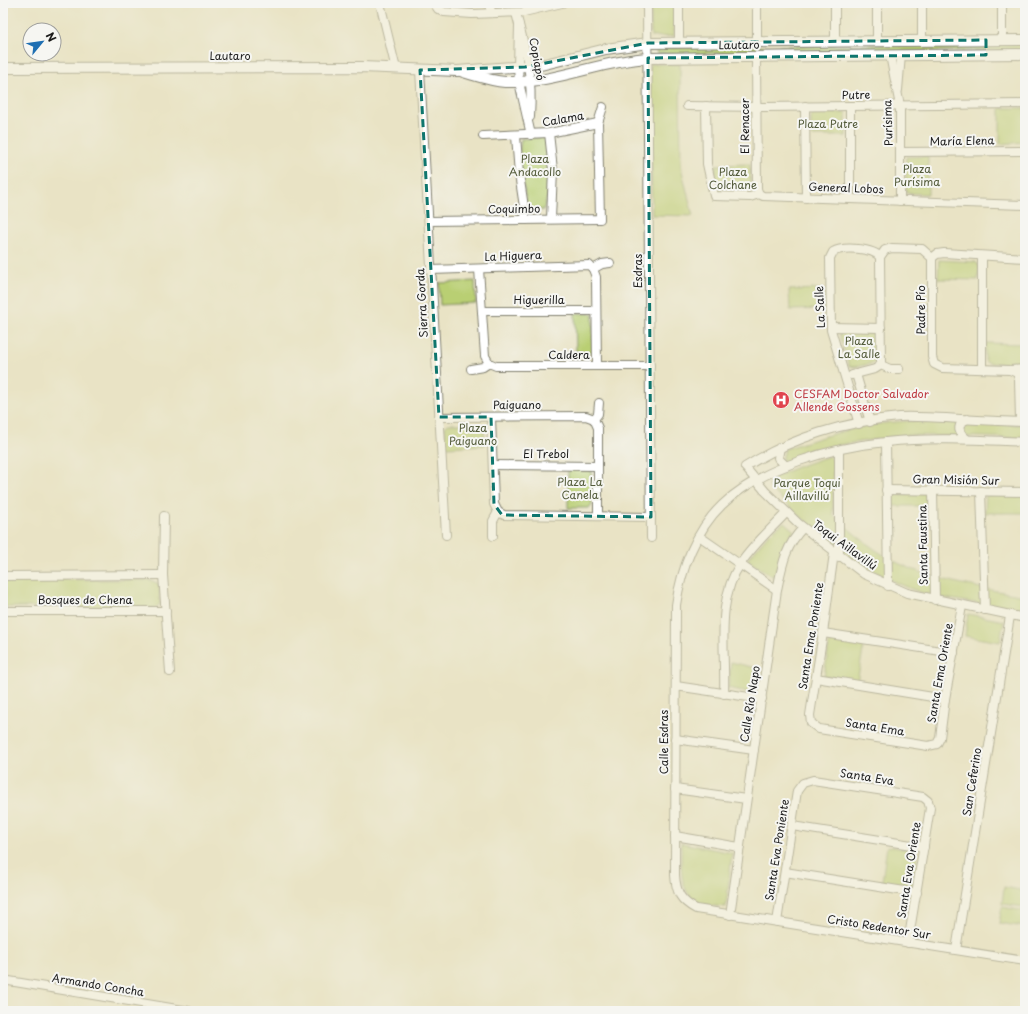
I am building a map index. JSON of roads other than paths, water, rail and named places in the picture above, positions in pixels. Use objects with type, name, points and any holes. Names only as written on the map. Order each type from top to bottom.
[{"type":"street","points":[[380,3],[396,69]]},
{"type":"street","points":[[488,3],[492,13]]},
{"type":"street","points":[[435,4],[438,9],[446,13],[516,13],[542,5],[562,3]]},
{"type":"street","name":"Esdras","points":[[647,3],[651,538]]},
{"type":"street","points":[[679,3],[679,43]]},
{"type":"street","points":[[757,3],[757,42]]},
{"type":"street","points":[[835,3],[835,42]]},
{"type":"street","points":[[877,3],[877,41]]},
{"type":"street","points":[[922,3],[922,41]]},
{"type":"street","points":[[1002,3],[1002,40]]},
{"type":"street","name":"Copiapó","points":[[516,13],[529,66],[531,81],[529,122]]},
{"type":"street","name":"Copiapó","points":[[519,25],[519,82],[531,135]]},
{"type":"street","points":[[986,40],[986,55]]},
{"type":"street","name":"Lautaro","points":[[3,68],[362,67],[457,71],[529,66],[563,61],[606,49],[648,43],[1025,40]]},
{"type":"street","points":[[725,42],[725,57]]},
{"type":"street","name":"Lautaro","points":[[457,71],[496,81],[519,82],[565,76],[613,62],[648,58],[1025,54]]},
{"type":"street","name":"Purísima","points":[[897,91],[902,55]]},
{"type":"street","name":"Purísima","points":[[890,56],[892,75],[900,106],[900,202]]},
{"type":"street","name":"El Renacer","points":[[756,57],[758,194]]},
{"type":"street","name":"Sierra Gorda","points":[[420,70],[446,535]]},
{"type":"street","name":"Putre","points":[[687,106],[756,107],[1025,104]]},
{"type":"street","name":"General Lobos","points":[[706,106],[707,164],[714,196],[750,197],[758,194],[763,196],[850,200],[1025,205]]},
{"type":"street","points":[[805,106],[806,198]]},
{"type":"street","points":[[850,106],[850,200]]},
{"type":"street","points":[[598,123],[603,107]]},
{"type":"street","name":"Coquimbo","points":[[429,221],[600,219],[598,123]]},
{"type":"street","name":"Calama","points":[[483,136],[516,136],[550,133],[598,123]]},
{"type":"street","points":[[550,133],[553,170],[550,219]]},
{"type":"street","points":[[516,136],[519,174],[526,220]]},
{"type":"street","name":"María Elena","points":[[900,152],[1025,151]]},
{"type":"street","points":[[881,366],[880,257],[885,250],[892,248],[922,249],[932,258],[935,255],[944,253],[1025,258]]},
{"type":"street","name":"La Salle","points":[[859,424],[831,327],[830,258],[834,252],[840,249],[871,250],[880,257]]},
{"type":"street","points":[[982,256],[982,369]]},
{"type":"street","name":"Padre Pío","points":[[932,258],[933,360],[936,366],[942,368],[1025,369]]},
{"type":"street","points":[[597,366],[596,277],[593,269],[602,264],[610,263]]},
{"type":"street","name":"La Higuera","points":[[431,270],[586,264],[593,269]]},
{"type":"street","points":[[480,268],[485,356],[489,363]]},
{"type":"street","name":"Higuerilla","points":[[482,311],[596,311]]},
{"type":"street","points":[[831,327],[881,328]]},
{"type":"street","name":"Caldera","points":[[471,369],[483,368],[489,363],[496,366],[650,366]]},
{"type":"street","points":[[845,376],[875,369],[881,366],[899,369]]},
{"type":"street","points":[[786,466],[778,458],[780,447],[815,434],[859,424],[901,417],[1022,422],[1019,379],[1017,373],[1010,370]]},
{"type":"street","points":[[856,374],[870,422]]},
{"type":"street","points":[[598,516],[598,428],[594,419],[598,414],[599,402]]},
{"type":"street","points":[[491,416],[494,504],[498,512],[504,515],[651,517]]},
{"type":"street","name":"Paiguano","points":[[439,417],[586,416],[594,419]]},
{"type":"street","points":[[967,419],[961,423],[959,430],[967,440]]},
{"type":"street","name":"Calle Esdras","points":[[730,915],[696,910],[683,902],[676,890],[675,882],[677,596],[689,557],[704,526],[721,505],[757,481],[786,466],[838,450],[886,442],[967,440],[1025,442]]},
{"type":"street","points":[[886,442],[888,586]]},
{"type":"street","name":"Toqui Aillavillú","points":[[780,447],[745,467],[786,513],[837,555],[864,574],[888,586],[907,593],[962,606],[1025,618]]},
{"type":"street","name":"Santa Ema Poniente","points":[[811,723],[810,714],[837,555],[838,450]]},
{"type":"street","name":"El Trebol","points":[[493,465],[598,466]]},
{"type":"street","name":"Gran Misión Sur","points":[[886,490],[1025,492]]},
{"type":"street","name":"Santa Faustina","points":[[933,490],[935,600]]},
{"type":"street","points":[[981,491],[985,610]]},
{"type":"street","points":[[493,536],[493,521],[498,512]]},
{"type":"street","points":[[724,694],[725,614],[730,590],[740,564],[756,544],[786,513]]},
{"type":"street","points":[[164,516],[163,576],[170,672]]},
{"type":"street","name":"Calle Río Napo","points":[[730,915],[777,590],[785,553],[793,539],[803,528]]},
{"type":"street","points":[[699,536],[777,590]]},
{"type":"street","points":[[3,576],[163,576]]},
{"type":"street","name":"Santa Ema Oriente","points":[[937,744],[940,738],[945,699],[962,606]]},
{"type":"street","name":"Bosques de Chena","points":[[3,611],[166,611]]},
{"type":"street","name":"San Ceferino","points":[[956,950],[1010,616]]},
{"type":"street","points":[[824,633],[954,653]]},
{"type":"street","points":[[816,678],[945,699]]},
{"type":"street","points":[[676,686],[762,699]]},
{"type":"street","name":"Santa Ema","points":[[811,723],[816,728],[826,730],[928,746],[937,744]]},
{"type":"street","points":[[675,739],[754,750]]},
{"type":"street","name":"Santa Eva","points":[[803,783],[813,780],[920,797],[928,801]]},
{"type":"street","name":"Santa Eva Poniente","points":[[777,922],[797,791],[803,783]]},
{"type":"street","points":[[675,789],[746,799]]},
{"type":"street","name":"Santa Eva Oriente","points":[[908,943],[930,808],[928,801]]},
{"type":"street","points":[[792,826],[924,847]]},
{"type":"street","points":[[675,836],[739,847]]},
{"type":"street","points":[[785,872],[917,893]]},
{"type":"street","name":"Cristo Redentor Sur","points":[[730,915],[1025,960]]},
{"type":"street","name":"Armando Concha","points":[[3,980],[189,1011]]},
{"type":"place","name":"CESFAM Doctor Salvador Allende Gossens","points":[[781,400]]},
{"type":"park label","name":"Plaza Putre","points":[[828,124]]},
{"type":"park label","name":"Plaza Andacollo","points":[[535,165]]},
{"type":"park label","name":"Plaza Purísima","points":[[917,175]]},
{"type":"park label","name":"Plaza Colchane","points":[[733,178]]},
{"type":"park label","name":"Plaza La Salle","points":[[859,347]]},
{"type":"park label","name":"Plaza Paiguano","points":[[473,434]]},
{"type":"park label","name":"Plaza La Canela","points":[[580,488]]},
{"type":"park label","name":"Parque Toqui Aillavillú","points":[[807,489]]}]
